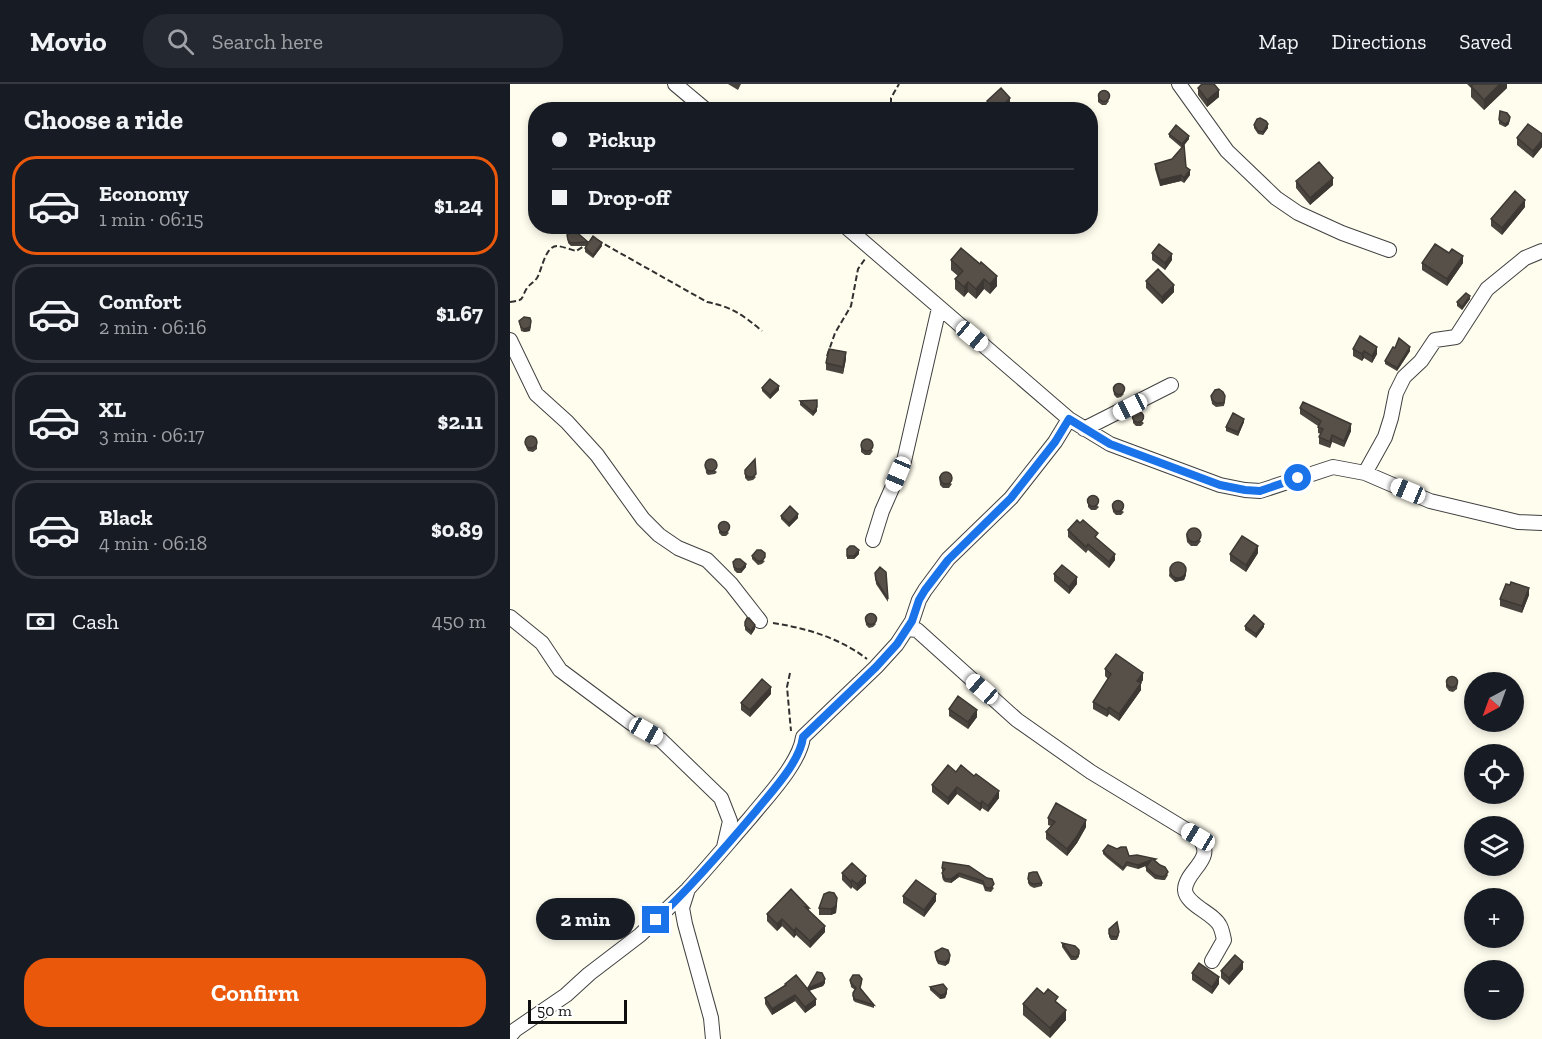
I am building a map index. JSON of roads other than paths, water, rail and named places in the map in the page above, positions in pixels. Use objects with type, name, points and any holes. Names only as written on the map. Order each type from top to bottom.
[{"type":"street","points":[[675,84],[696,102]]},
{"type":"street","points":[[1179,84],[1227,151],[1276,198],[1298,213],[1342,233],[1389,250]]},
{"type":"street","points":[[854,234],[1069,419],[1110,444],[1136,455],[1220,485],[1260,491],[1333,467],[1365,473],[1430,501],[1518,522],[1542,523]]},
{"type":"street","points":[[1365,473],[1385,437],[1396,393],[1404,376],[1421,360],[1435,340],[1456,338],[1487,289],[1525,258],[1542,252]]},
{"type":"street","points":[[873,540],[882,511],[904,460],[939,308]]},
{"type":"street","points":[[510,340],[536,394],[597,454],[643,519],[659,535],[678,548],[707,560],[760,621]]},
{"type":"street","points":[[1084,429],[1171,385]]},
{"type":"street","points":[[510,1036],[515,1030],[566,995],[589,974],[640,935],[688,889],[773,791],[794,761],[802,745],[803,737],[897,644],[907,629],[925,590],[942,567],[1011,498],[1055,442],[1069,419]]},
{"type":"street","points":[[510,617],[542,643],[560,670],[631,723],[662,740],[721,798],[730,821],[724,849]]},
{"type":"street","points":[[907,629],[916,630],[1017,720],[1091,772],[1198,837],[1204,843],[1204,854],[1185,888],[1186,895],[1193,903],[1216,920],[1221,927],[1224,940],[1212,961]]},
{"type":"street","points":[[688,889],[682,908],[711,1018],[713,1039]]}]
